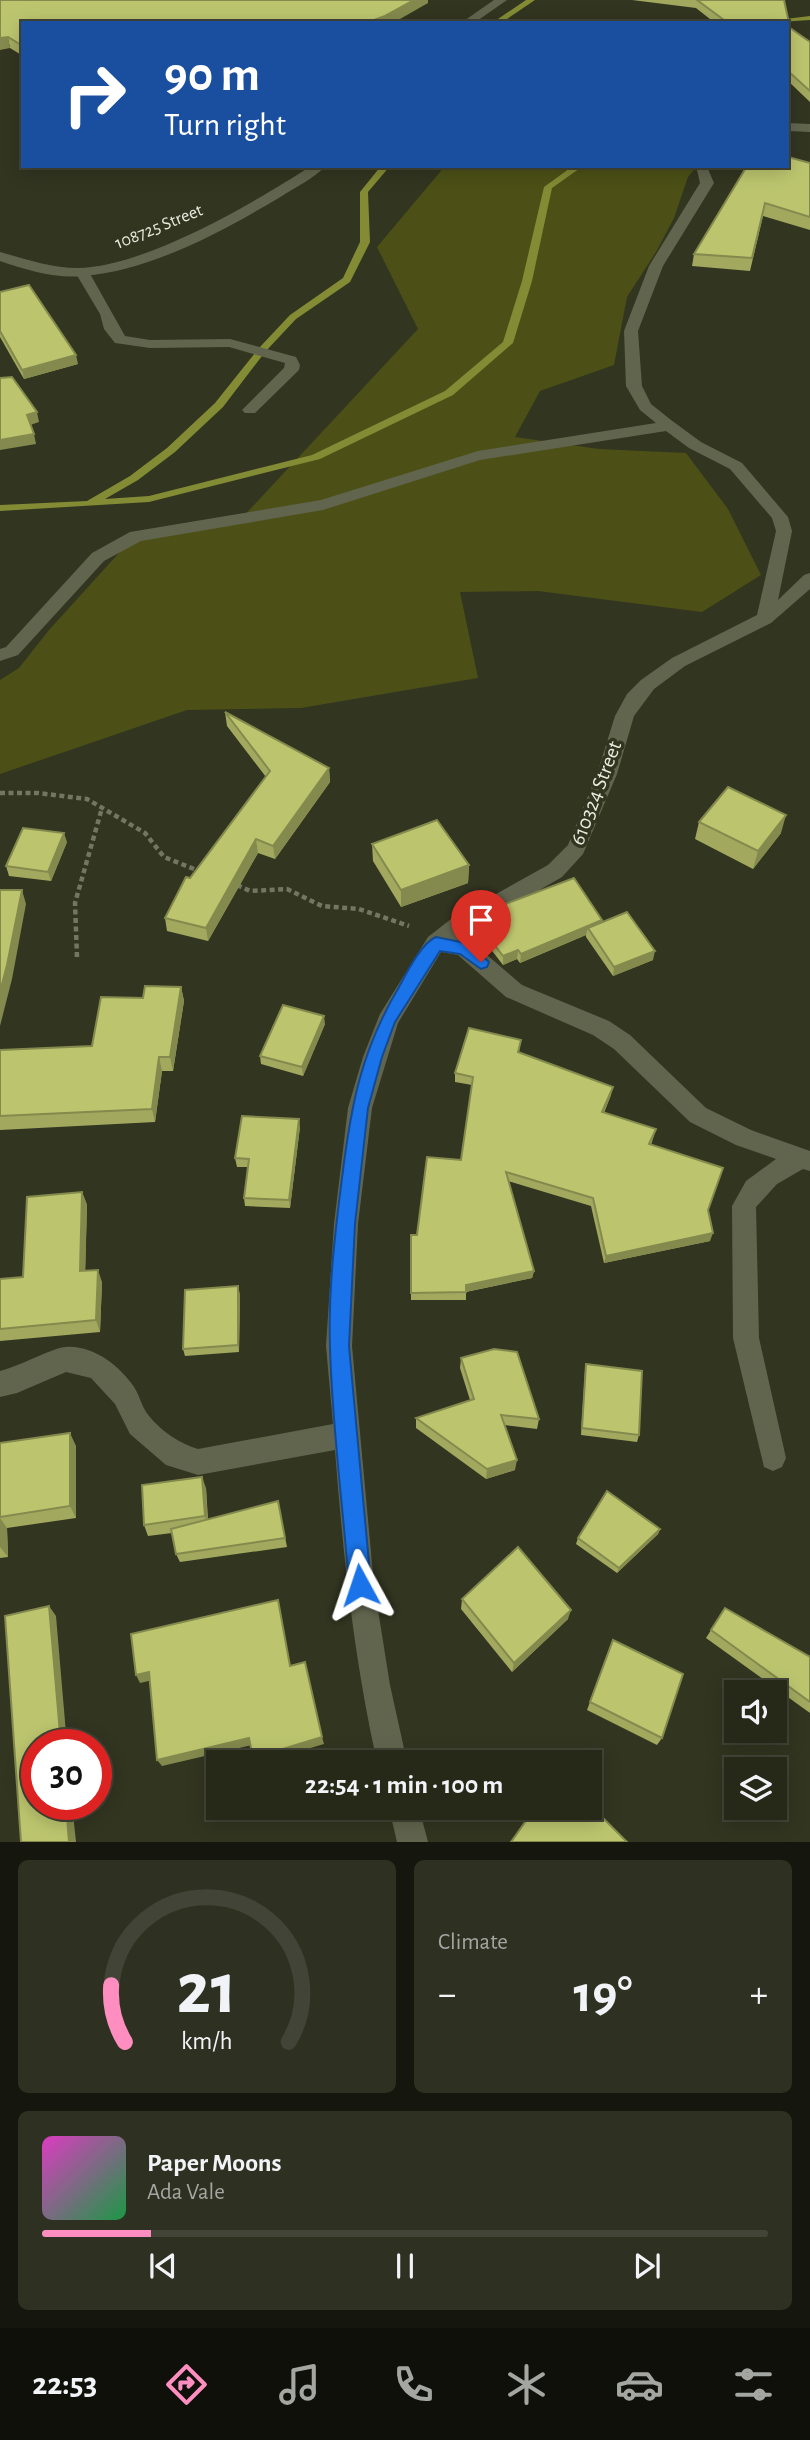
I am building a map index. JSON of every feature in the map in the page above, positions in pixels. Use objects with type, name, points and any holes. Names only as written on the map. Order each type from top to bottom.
[{"type":"street","points":[[469,21],[501,0]]},
{"type":"street","points":[[789,127],[810,128]]},
{"type":"street","name":"108725 Street","points":[[0,256],[44,268],[82,272],[109,268],[175,244],[254,207],[317,168]]},
{"type":"street","points":[[701,168],[707,183],[656,266],[631,331],[634,386],[645,407],[695,444],[736,466],[780,517],[784,531],[765,619]]},
{"type":"street","points":[[82,272],[107,314],[111,329],[120,340],[137,344],[216,342],[245,345],[291,360],[291,370],[250,410]]},
{"type":"street","points":[[0,655],[12,651],[98,557],[135,536],[323,505],[478,456],[670,426]]},
{"type":"street","name":"610324 Street","points":[[389,1750],[375,1685],[360,1585],[339,1346],[346,1224],[360,1108],[373,1057],[388,1020],[436,943],[458,925],[555,872],[568,860],[576,849],[607,772],[624,717],[634,700],[650,682],[675,665],[765,619],[784,606],[810,579]]},
{"type":"street","points":[[436,943],[464,948],[514,991],[601,1028],[622,1042],[698,1115],[744,1138],[806,1159]]},
{"type":"street","points":[[773,1458],[746,1338],[744,1206],[752,1190],[773,1172],[806,1159]]},
{"type":"street","points":[[0,1384],[18,1380],[66,1359],[99,1367],[124,1395],[139,1425],[174,1456],[198,1462],[348,1434]]},
{"type":"street","points":[[407,1820],[413,1842]]},
{"type":"path","points":[[0,793],[38,793],[87,799],[145,833],[164,858],[202,872]]},
{"type":"path","points":[[77,957],[75,907],[102,808]]},
{"type":"path","points":[[225,879],[250,891],[287,889],[323,906],[359,909],[396,923]]},
{"type":"green space","points":[[443,168],[695,168],[688,177],[674,218],[656,252],[627,297],[614,365],[540,391],[515,437],[599,449],[686,453],[728,509],[761,575],[702,612],[538,591],[460,592],[478,678],[301,708],[187,710],[0,774],[0,680],[19,668],[49,630],[128,543],[239,521],[418,329],[377,247]]},
{"type":"building","points":[[0,0],[414,0],[371,21],[21,21],[21,45],[8,37],[0,38]]},
{"type":"building","points":[[697,0],[784,0],[788,21],[725,21]]},
{"type":"building","points":[[789,23],[790,28],[810,42],[810,91],[789,72]]},
{"type":"building","points":[[789,157],[810,163],[810,217],[765,203],[752,258],[694,254],[746,168],[789,168]]},
{"type":"building","points":[[29,285],[76,355],[22,370],[0,331],[0,292]]},
{"type":"building","points":[[12,377],[37,412],[27,415],[34,434],[0,440],[0,378]]},
{"type":"building","points":[[225,712],[329,768],[273,846],[256,839],[206,928],[165,918],[186,877],[190,878],[270,771]]},
{"type":"building","points":[[728,787],[786,815],[758,851],[699,822]]},
{"type":"building","points":[[437,820],[469,865],[401,890],[372,844]]},
{"type":"building","points":[[23,828],[64,833],[48,872],[6,866]]},
{"type":"building","points":[[574,878],[602,920],[521,954],[518,950],[503,956],[476,921],[508,903]]},
{"type":"building","points":[[0,890],[22,890],[0,992]]},
{"type":"building","points":[[627,912],[655,951],[614,967],[588,928]]},
{"type":"building","points":[[145,986],[181,987],[170,1057],[159,1057],[152,1109],[0,1116],[0,1050],[92,1046],[101,997],[143,998]]},
{"type":"building","points":[[283,1005],[324,1016],[302,1067],[260,1056]]},
{"type":"building","points":[[469,1028],[521,1040],[518,1052],[613,1087],[602,1112],[656,1129],[649,1144],[723,1168],[708,1210],[713,1233],[606,1256],[593,1198],[506,1172],[534,1271],[466,1285],[466,1292],[411,1293],[411,1235],[417,1235],[427,1157],[461,1160],[473,1077],[455,1073]]},
{"type":"building","points":[[242,1116],[299,1119],[289,1200],[244,1198],[249,1159],[235,1158]]},
{"type":"building","points":[[82,1192],[80,1271],[98,1270],[96,1320],[0,1329],[0,1279],[23,1277],[27,1197]]},
{"type":"building","points":[[238,1286],[238,1345],[183,1349],[185,1290]]},
{"type":"building","points":[[494,1349],[517,1352],[539,1419],[501,1415],[517,1460],[487,1469],[416,1418],[474,1399],[461,1358]]},
{"type":"building","points":[[586,1364],[642,1371],[639,1435],[582,1428]]},
{"type":"building","points":[[70,1433],[70,1506],[0,1517],[0,1443]]},
{"type":"building","points":[[202,1477],[205,1516],[144,1525],[142,1485]]},
{"type":"building","points":[[607,1491],[660,1529],[619,1568],[578,1538]]},
{"type":"building","points":[[278,1501],[285,1538],[176,1554],[171,1529]]},
{"type":"building","points":[[518,1547],[571,1610],[514,1663],[462,1599]]},
{"type":"building","points":[[278,1600],[290,1666],[305,1662],[322,1737],[279,1750],[251,1750],[249,1738],[157,1760],[149,1672],[136,1675],[131,1634]]},
{"type":"building","points":[[49,1606],[60,1729],[21,1729],[21,1820],[67,1820],[69,1842],[21,1842],[5,1616]]},
{"type":"building","points":[[725,1608],[810,1657],[810,1702],[787,1685],[787,1680],[780,1680],[711,1630]]},
{"type":"building","points":[[613,1640],[683,1674],[662,1738],[590,1702]]},
{"type":"building","points":[[602,1817],[627,1842],[511,1842],[527,1820],[602,1820]]},
{"type":"waterway","points":[[499,21],[531,0]]},
{"type":"waterway","points":[[785,21],[810,18]]},
{"type":"waterway","points":[[89,504],[134,478],[171,450],[219,405],[262,350],[293,317],[347,280],[365,242],[364,192],[384,168]]},
{"type":"waterway","points":[[89,504],[149,499],[316,457],[449,393],[508,343],[527,281],[548,187],[576,168]]},
{"type":"waterway","points":[[0,508],[89,504]]},
{"type":"route","points":[[360,1585],[339,1346],[346,1224],[360,1108],[373,1057],[388,1020],[436,943],[464,948],[481,962]]}]
